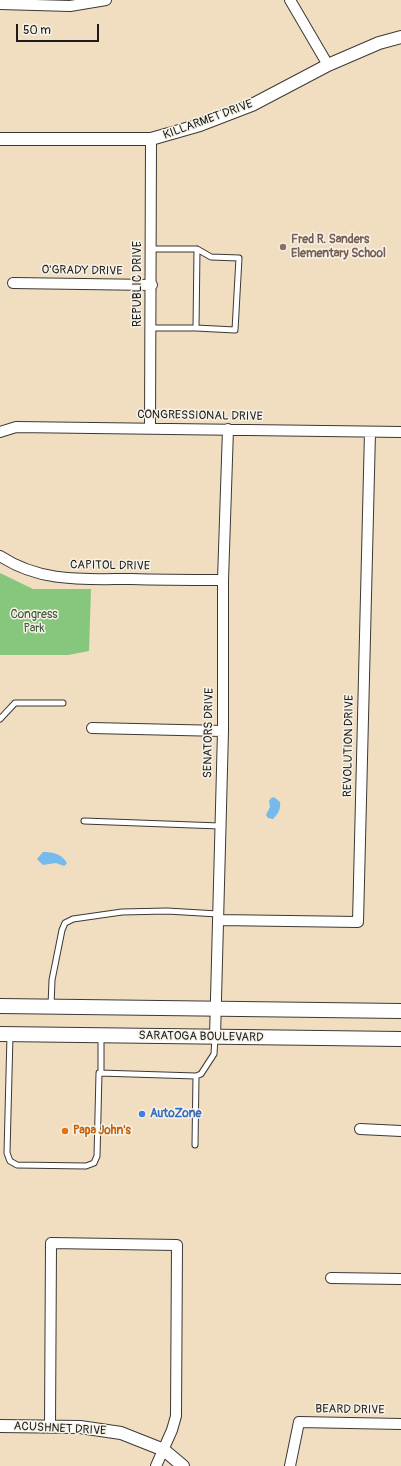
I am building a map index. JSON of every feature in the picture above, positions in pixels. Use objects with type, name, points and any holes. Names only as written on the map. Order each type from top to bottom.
[{"type":"main road","points":[[0,1006],[401,1011]]},
{"type":"main road","name":"SARATOGA BOULEVARD","points":[[5,1034],[401,1039]]},
{"type":"street","points":[[0,4],[70,6],[106,0]]},
{"type":"street","points":[[290,0],[328,65]]},
{"type":"street","name":"KILLARMET DRIVE","points":[[0,139],[151,140],[200,125],[252,105],[328,65],[379,43],[401,37]]},
{"type":"street","name":"REPUBLIC DRIVE","points":[[150,428],[152,285],[151,140]]},
{"type":"street","name":"O'GRADY DRIVE","points":[[12,283],[152,285]]},
{"type":"street","name":"CONGRESSIONAL DRIVE","points":[[0,432],[16,427],[401,432]]},
{"type":"street","name":"SENATORS DRIVE","points":[[215,1037],[223,731],[223,580],[228,429]]},
{"type":"street","name":"REVOLUTION DRIVE","points":[[218,917],[358,922],[370,432]]},
{"type":"street","name":"CAPITOL DRIVE","points":[[0,556],[37,574],[69,579],[223,580]]},
{"type":"street","points":[[92,728],[223,731]]},
{"type":"street","points":[[360,1129],[401,1131]]},
{"type":"street","points":[[50,1427],[52,1243],[177,1245],[176,1416],[172,1430],[156,1466]]},
{"type":"street","points":[[331,1278],[401,1279]]},
{"type":"street","name":"BEARD DRIVE","points":[[290,1466],[299,1422],[401,1424]]},
{"type":"street","name":"ACUSHNET DRIVE","points":[[0,1426],[80,1427],[121,1432],[164,1450],[183,1466]]},
{"type":"lane","points":[[151,249],[198,249],[211,257],[239,258],[235,330],[151,328]]},
{"type":"lane","points":[[196,328],[198,249]]},
{"type":"lane","points":[[0,719],[15,703],[63,703]]},
{"type":"lane","points":[[84,821],[220,826]]},
{"type":"lane","points":[[51,1007],[52,980],[62,930],[65,923],[73,919],[122,912],[168,911],[218,917]]},
{"type":"lane","points":[[5,1034],[7,1153],[10,1161],[16,1165],[86,1166],[94,1163],[97,1156],[99,1073],[101,1073],[101,1036]]},
{"type":"lane","points":[[101,1073],[196,1076],[201,1074],[214,1054],[215,1037]]},
{"type":"lane","points":[[195,1145],[196,1076]]},
{"type":"green space","name":"Congress Park","points":[[0,573],[33,589],[91,589],[89,651],[68,655],[0,655]]},
{"type":"water","points":[[274,797],[280,802],[280,807],[273,819],[268,818],[266,815],[270,807],[269,801]]},
{"type":"water","points":[[43,852],[57,854],[63,857],[67,863],[64,866],[56,863],[43,865],[37,859]]},
{"type":"place","name":"Fred R. Sanders Elementary School","points":[[283,247]]},
{"type":"place","name":"AutoZone","points":[[142,1114]]},
{"type":"place","name":"Papa John's","points":[[65,1131]]}]
